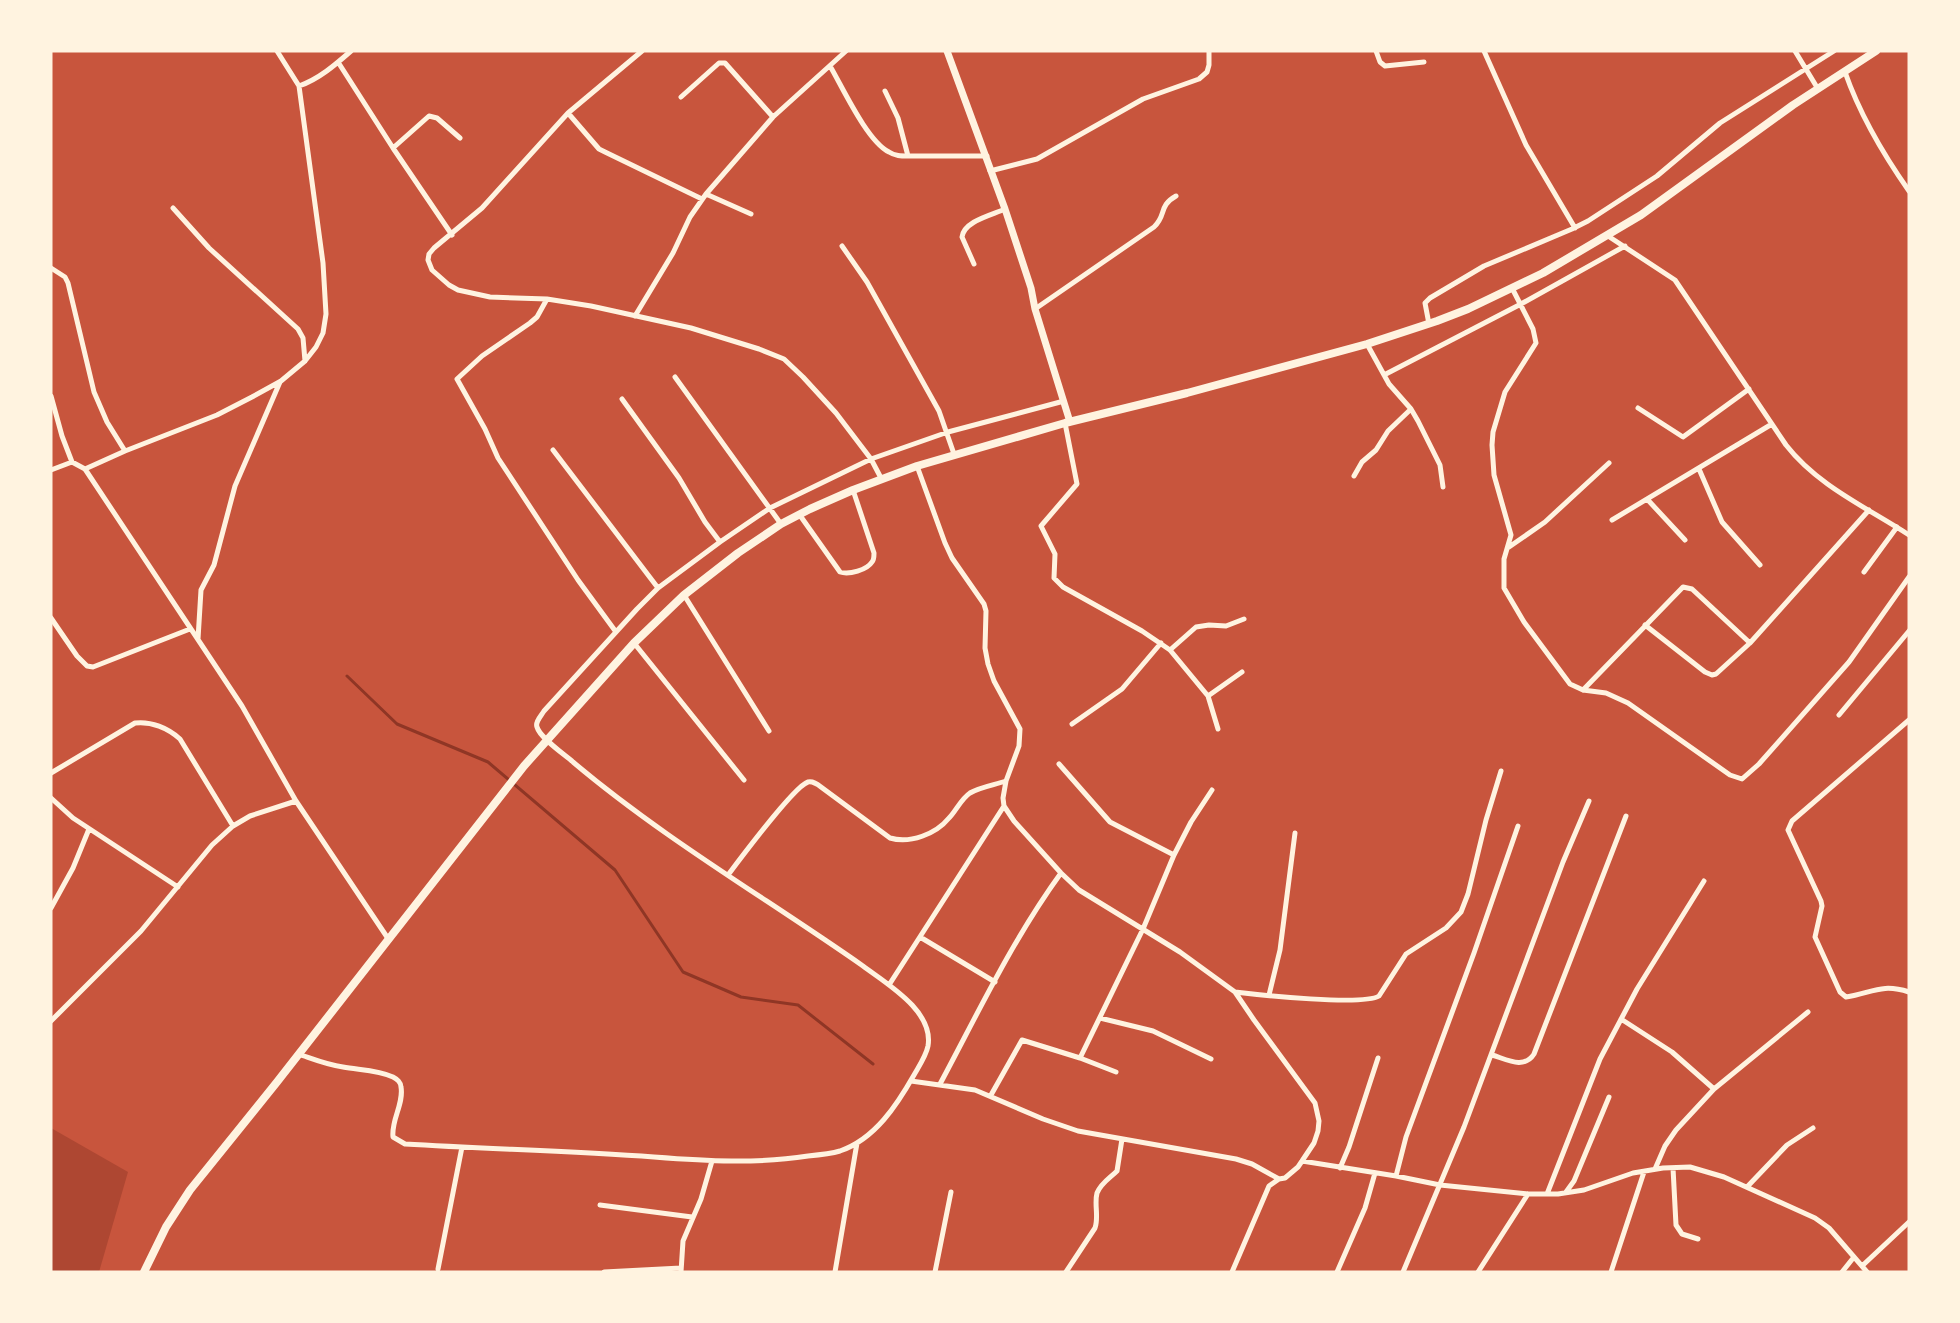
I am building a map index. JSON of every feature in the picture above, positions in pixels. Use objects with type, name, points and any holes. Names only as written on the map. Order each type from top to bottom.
[{"type":"main road","points":[[144,1272],[166,1227],[190,1190],[499,796],[634,643],[684,596],[738,553],[800,514],[881,478],[917,465],[1068,422],[1367,344],[1428,324],[1512,288],[1608,236],[1876,51]]},
{"type":"street","points":[[85,469],[217,416],[281,381],[305,360],[316,347],[323,333],[326,314],[323,263],[299,86],[277,51]]},
{"type":"street","points":[[299,86],[310,82],[351,51]]},
{"type":"street","points":[[642,51],[568,113],[482,208],[434,248],[428,260],[432,270],[449,285],[469,293],[490,297],[569,301],[691,328],[784,359],[836,413],[871,459],[881,478]]},
{"type":"street","points":[[635,316],[704,196],[773,117],[846,51]]},
{"type":"street","points":[[947,51],[1005,209],[1064,401],[1078,479],[1077,484],[1041,526],[1055,554],[1054,578],[1063,587],[1170,650],[1208,696],[1218,729]]},
{"type":"street","points":[[990,171],[1037,159],[1150,95],[1199,79],[1207,72],[1209,51]]},
{"type":"street","points":[[1376,51],[1380,62],[1385,66],[1424,62]]},
{"type":"street","points":[[1484,51],[1526,145],[1575,228]]},
{"type":"street","points":[[1795,51],[1818,89]]},
{"type":"street","points":[[1428,324],[1425,303],[1430,298],[1484,266],[1575,228],[1645,185],[1720,123],[1834,51]]},
{"type":"street","points":[[338,62],[452,235]]},
{"type":"street","points":[[681,97],[719,63],[725,63],[773,117]]},
{"type":"street","points":[[830,66],[876,142],[887,152],[908,156],[987,156]]},
{"type":"street","points":[[1845,72],[1851,90],[1869,126],[1909,191]]},
{"type":"street","points":[[885,91],[898,118],[908,156]]},
{"type":"street","points":[[568,113],[605,152],[704,196],[751,214]]},
{"type":"street","points":[[393,148],[429,116],[437,118],[460,138]]},
{"type":"street","points":[[1035,309],[1154,227],[1160,221],[1166,202],[1176,196]]},
{"type":"street","points":[[173,208],[209,248],[298,329],[303,338],[305,360]]},
{"type":"street","points":[[974,264],[962,233],[968,226],[1005,209]]},
{"type":"street","points":[[1608,236],[1675,280],[1800,463],[1830,487],[1909,535]]},
{"type":"street","points":[[842,246],[882,310],[939,411],[954,454]]},
{"type":"street","points":[[1384,375],[1521,304],[1624,246]]},
{"type":"street","points":[[51,268],[68,283],[94,392],[107,422],[125,451]]},
{"type":"street","points":[[1512,288],[1536,337],[1536,344],[1505,392],[1497,416],[1492,445],[1494,475],[1511,535],[1504,559],[1504,588],[1565,680],[1583,690],[1606,693],[1628,703],[1730,775],[1742,779],[1759,764],[1848,662],[1909,577]]},
{"type":"street","points":[[547,299],[530,323],[482,356],[457,379],[485,429],[498,458],[578,580],[616,632]]},
{"type":"street","points":[[1367,344],[1384,375],[1411,409],[1440,465],[1443,488]]},
{"type":"street","points":[[675,377],[781,524]]},
{"type":"street","points":[[197,641],[201,590],[213,569],[235,486],[281,381]]},
{"type":"street","points":[[1638,408],[1683,437],[1749,389]]},
{"type":"street","points":[[51,396],[72,462],[85,469],[242,706],[296,801],[389,939]]},
{"type":"street","points":[[621,399],[679,477],[705,522],[720,542]]},
{"type":"street","points":[[298,1054],[339,1067],[393,1077],[402,1086],[392,1129],[393,1137],[396,1141],[405,1144],[712,1161],[762,1161],[788,1160],[840,1151],[857,1143],[877,1126],[897,1105],[928,1047],[927,1026],[921,1015],[889,985],[640,815],[593,779],[547,740],[537,728],[538,719],[658,588],[770,508],[871,459],[948,432],[1064,401]]},
{"type":"street","points":[[1354,476],[1362,462],[1377,448],[1388,431],[1411,409]]},
{"type":"street","points":[[1612,520],[1773,424]]},
{"type":"street","points":[[553,450],[658,588]]},
{"type":"street","points":[[51,471],[72,462]]},
{"type":"street","points":[[1509,547],[1545,522],[1609,463]]},
{"type":"street","points":[[917,465],[952,558],[984,604],[987,664],[1020,729],[1019,746],[1005,781],[1004,806],[1014,821],[1079,890],[1180,952],[1235,992],[1315,1102],[1319,1121],[1314,1143],[1294,1172],[1269,1185],[1232,1272]]},
{"type":"street","points":[[1700,469],[1722,522],[1760,565]]},
{"type":"street","points":[[800,514],[840,572],[852,574],[872,563],[874,559],[853,490]]},
{"type":"street","points":[[1647,499],[1685,540]]},
{"type":"street","points":[[1645,625],[1680,654],[1712,675],[1750,643],[1869,510]]},
{"type":"street","points":[[1863,572],[1897,527]]},
{"type":"street","points":[[1583,690],[1680,589],[1686,586],[1750,643]]},
{"type":"street","points":[[684,596],[769,731]]},
{"type":"street","points":[[51,618],[77,656],[87,666],[93,667],[190,629]]},
{"type":"street","points":[[1170,650],[1196,627],[1209,624],[1226,626],[1244,619]]},
{"type":"street","points":[[1839,715],[1909,631]]},
{"type":"street","points":[[634,643],[744,780]]},
{"type":"street","points":[[1072,724],[1122,689],[1161,643]]},
{"type":"street","points":[[1208,696],[1242,672]]},
{"type":"street","points":[[1909,720],[1792,821],[1788,830],[1821,901],[1822,906],[1815,937],[1840,992],[1846,997],[1879,988],[1894,988],[1909,992]]},
{"type":"street","points":[[51,773],[135,723],[151,723],[168,730],[180,739],[233,826]]},
{"type":"street","points":[[1059,764],[1110,822],[1174,855]]},
{"type":"street","points":[[1235,992],[1360,1000],[1380,996],[1406,954],[1446,928],[1461,912],[1468,894],[1501,771]]},
{"type":"street","points":[[728,874],[784,805],[808,782],[821,787],[890,838],[896,840],[917,838],[932,831],[949,819],[971,793],[1005,781]]},
{"type":"street","points":[[1080,1058],[1143,929],[1174,855],[1191,822],[1212,790]]},
{"type":"street","points":[[51,798],[88,829],[178,887]]},
{"type":"street","points":[[51,1021],[141,931],[212,845],[233,826],[271,808],[296,801]]},
{"type":"street","points":[[1403,1272],[1492,1055],[1559,873],[1589,801]]},
{"type":"street","points":[[889,985],[1004,806]]},
{"type":"street","points":[[1492,1055],[1522,1063],[1530,1060],[1534,1054],[1626,816]]},
{"type":"street","points":[[1396,1176],[1406,1137],[1518,826]]},
{"type":"street","points":[[51,908],[73,868],[88,829]]},
{"type":"street","points":[[1269,995],[1280,950],[1295,833]]},
{"type":"street","points":[[940,1084],[1042,900],[1061,873]]},
{"type":"street","points":[[1547,1194],[1585,1095],[1621,1018],[1704,882]]},
{"type":"street","points":[[920,937],[995,982]]},
{"type":"street","points":[[1655,1169],[1665,1146],[1676,1130],[1714,1089],[1808,1012]]},
{"type":"street","points":[[1100,1018],[1154,1031],[1211,1059]]},
{"type":"street","points":[[1621,1018],[1672,1052],[1714,1089]]},
{"type":"street","points":[[991,1095],[1022,1041],[1080,1058],[1116,1072]]},
{"type":"street","points":[[1340,1168],[1350,1147],[1378,1058]]},
{"type":"street","points":[[910,1081],[975,1090],[1078,1131],[1236,1159],[1252,1164],[1279,1179]]},
{"type":"street","points":[[1566,1192],[1574,1181],[1609,1096]]},
{"type":"street","points":[[1747,1187],[1787,1145],[1813,1128]]},
{"type":"street","points":[[1066,1272],[1095,1228],[1097,1195],[1107,1179],[1117,1171],[1122,1139]]},
{"type":"street","points":[[835,1272],[857,1143]]},
{"type":"street","points":[[438,1269],[462,1147]]},
{"type":"street","points":[[604,1272],[681,1270],[683,1241],[701,1199],[712,1161]]},
{"type":"street","points":[[1302,1161],[1440,1185],[1528,1194],[1584,1190],[1633,1173],[1690,1167],[1712,1172],[1815,1218],[1829,1228],[1867,1272]]},
{"type":"street","points":[[1673,1168],[1676,1225],[1682,1234],[1698,1239]]},
{"type":"street","points":[[1611,1272],[1644,1172]]},
{"type":"street","points":[[1337,1272],[1365,1208],[1375,1173]]},
{"type":"street","points":[[935,1272],[951,1192]]},
{"type":"street","points":[[1478,1272],[1528,1194]]},
{"type":"street","points":[[600,1206],[692,1217]]},
{"type":"street","points":[[1862,1266],[1909,1222]]},
{"type":"street","points":[[1842,1272],[1854,1257]]},
{"type":"shaded area","points":[[51,1128],[128,1172],[99,1272],[51,1272]]},
{"type":"waterway","points":[[347,676],[397,724],[488,762],[615,870],[683,972],[741,997],[798,1005],[873,1064]]}]
